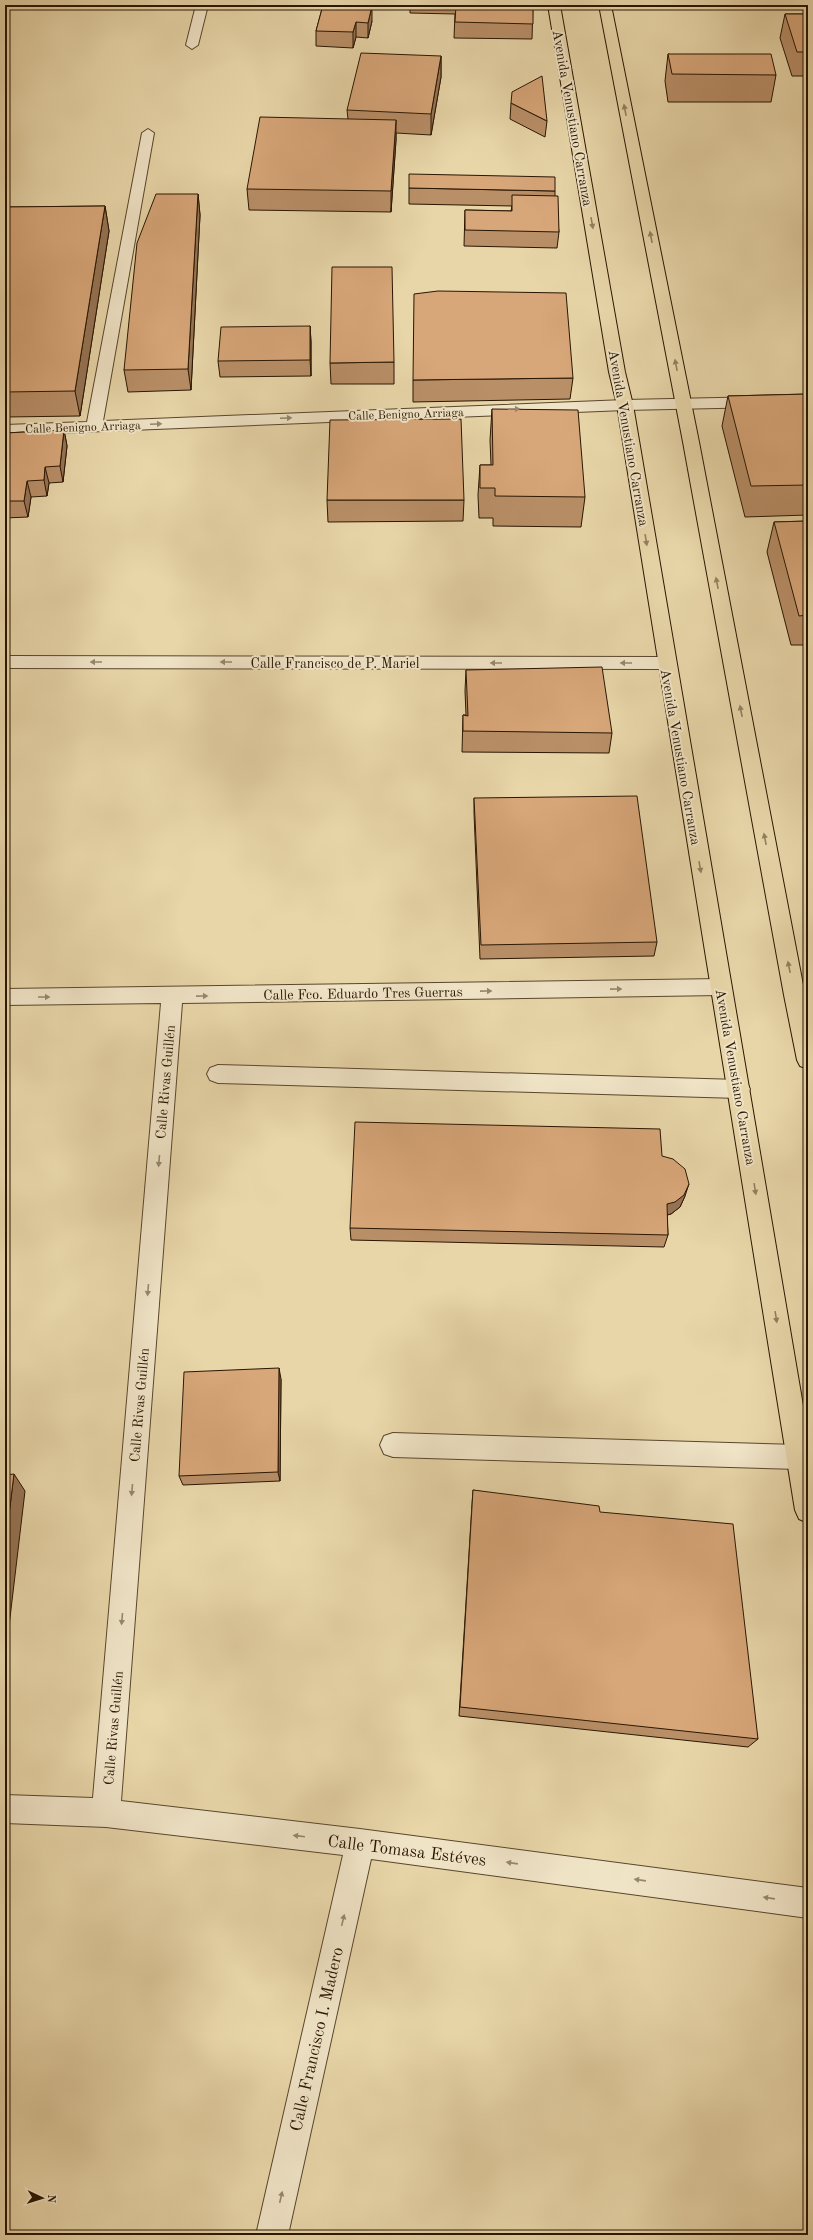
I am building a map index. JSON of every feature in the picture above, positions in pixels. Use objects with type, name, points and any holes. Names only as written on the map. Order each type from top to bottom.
[{"type":"main road","name":"Avenida Venustiano Carranza","points":[[554,5],[617,372],[625,405],[665,663],[739,1089],[808,1510]]},
{"type":"main road","points":[[605,5],[801,995],[808,1060]]},
{"type":"street","points":[[192,45],[202,5]]},
{"type":"street","points":[[94,426],[148,134]]},
{"type":"street","name":"Calle Benigno Arriaga","points":[[5,430],[625,405],[808,401]]},
{"type":"street","name":"Calle Francisco de P. Mariel","points":[[5,662],[665,663]]},
{"type":"street","name":"Calle Fco. Eduardo Tres Guerras","points":[[5,997],[172,996],[721,987]]},
{"type":"street","name":"Calle Rivas Guillén","points":[[106,1813],[172,996]]},
{"type":"street","points":[[218,1074],[739,1089]]},
{"type":"street","points":[[393,1445],[799,1457]]},
{"type":"street","name":"Calle Tomasa Estéves","points":[[5,1809],[106,1813],[360,1843],[808,1903]]},
{"type":"street","name":"Calle Francisco I. Madero","points":[[272,2235],[360,1843]]},
{"type":"building","points":[[323,5],[372,6],[368,23],[356,22],[353,32],[316,31]]},
{"type":"building","points":[[456,5],[533,5],[533,24],[455,22]]},
{"type":"building","points":[[785,14],[808,14],[808,52],[797,52]]},
{"type":"building","points":[[361,53],[441,56],[431,114],[347,110]]},
{"type":"building","points":[[668,54],[771,54],[776,75],[672,74]]},
{"type":"building","points":[[542,76],[547,121],[511,103],[512,92]]},
{"type":"building","points":[[260,117],[396,120],[391,191],[247,189]]},
{"type":"building","points":[[409,174],[555,177],[555,191],[409,188]]},
{"type":"building","points":[[156,194],[198,194],[188,369],[124,370],[137,243]]},
{"type":"building","points":[[512,195],[558,196],[559,232],[465,230],[465,210],[512,211]]},
{"type":"building","points":[[105,206],[75,391],[5,392],[5,207]]},
{"type":"building","points":[[332,267],[392,267],[394,362],[330,363]]},
{"type":"building","points":[[438,291],[566,293],[573,378],[413,380],[414,294]]},
{"type":"building","points":[[310,326],[310,360],[218,361],[221,327]]},
{"type":"building","points":[[808,394],[808,485],[751,486],[728,396]]},
{"type":"building","points":[[492,409],[578,410],[585,497],[495,496],[495,488],[480,488],[480,465],[493,465]]},
{"type":"building","points":[[461,419],[464,500],[327,500],[330,420]]},
{"type":"building","points":[[64,430],[60,466],[45,467],[44,480],[27,481],[24,501],[5,501],[5,433]]},
{"type":"building","points":[[808,521],[808,615],[799,616],[774,522]]},
{"type":"building","points":[[602,667],[612,733],[463,731],[463,715],[468,716],[466,670]]},
{"type":"building","points":[[637,796],[657,942],[481,945],[474,798]]},
{"type":"building","points":[[355,1122],[660,1129],[662,1156],[673,1159],[685,1169],[689,1184],[684,1195],[675,1202],[667,1204],[668,1235],[350,1228]]},
{"type":"building","points":[[279,1368],[278,1472],[179,1476],[184,1372]]},
{"type":"building","points":[[14,1474],[5,1547],[5,1475]]},
{"type":"building","points":[[473,1490],[599,1506],[600,1512],[733,1524],[758,1739],[460,1707]]}]
